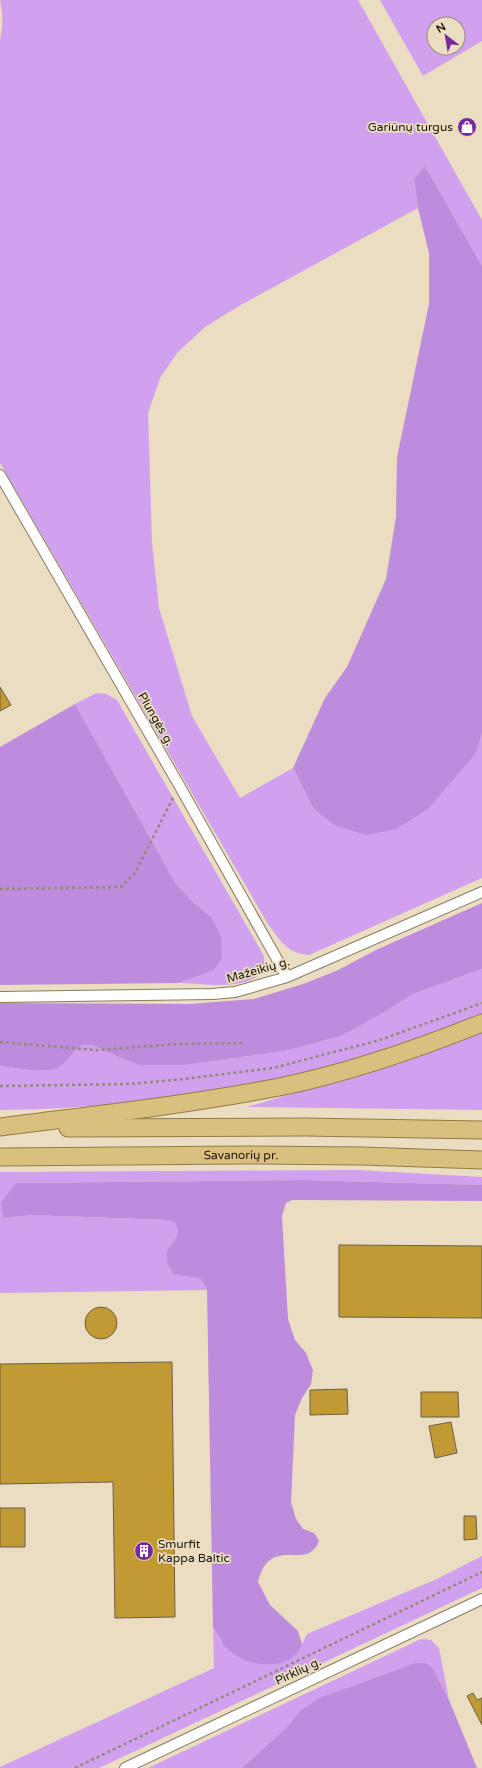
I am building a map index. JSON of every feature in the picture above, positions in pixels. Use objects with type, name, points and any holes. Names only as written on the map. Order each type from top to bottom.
[{"type":"highway","points":[[0,1128],[150,1108],[281,1086],[423,1046],[482,1023]]},
{"type":"highway","points":[[0,1128],[306,1127],[482,1130]]},
{"type":"highway","name":"Savanorių pr.","points":[[0,1157],[244,1155],[362,1156],[482,1160]]},
{"type":"street","name":"Plungės g.","points":[[0,475],[179,785],[287,977]]},
{"type":"street","name":"Mažeikių g.","points":[[0,997],[212,994],[235,992],[287,977],[482,892]]},
{"type":"street","name":"Pirklių g.","points":[[125,1768],[482,1599]]},
{"type":"path","points":[[0,888],[121,887],[135,873],[179,785]]},
{"type":"path","points":[[0,1086],[130,1084],[273,1068],[380,1040],[482,1003]]},
{"type":"path","points":[[0,1042],[97,1050],[178,1044],[244,1043]]},
{"type":"path","points":[[75,1768],[482,1572]]},
{"type":"shaded area","points":[[0,0],[358,0],[482,220],[482,266],[425,166],[414,179],[418,208],[239,306],[205,327],[177,353],[160,378],[148,413],[152,542],[159,608],[192,716],[240,798],[293,768],[313,808],[476,753],[482,733],[482,878],[309,955],[301,954],[289,949],[268,924],[0,463],[0,40],[2,30],[2,10]]},
{"type":"shaded area","points":[[380,0],[482,0],[482,41],[466,50],[466,16],[426,16],[426,56],[457,56],[423,76]]},
{"type":"shaded area","points":[[425,166],[482,266],[482,733],[476,753],[428,809],[396,829],[367,835],[336,826],[313,808],[293,768],[325,698],[347,667],[386,579],[396,517],[397,457],[429,304],[429,253],[418,208],[414,179]]},
{"type":"shaded area","points":[[96,693],[106,694],[117,700],[264,956],[264,968],[258,976],[249,981],[225,985],[178,983],[213,971],[211,917],[194,903],[176,884],[75,704]]},
{"type":"shaded area","points":[[75,704],[176,884],[194,903],[211,917],[221,936],[222,958],[213,971],[178,983],[0,985],[0,747]]},
{"type":"shaded area","points":[[482,903],[482,969],[413,994],[383,1013],[341,1036],[285,1051],[185,1065],[140,1065],[93,1045],[82,1045],[62,1065],[54,1069],[31,1070],[0,1066],[0,1003],[189,1004],[254,999],[303,984],[336,971],[378,949]]},
{"type":"shaded area","points":[[482,969],[482,1016],[357,1060],[276,1080],[198,1094],[119,1104],[0,1110],[0,1066],[34,1070],[50,1070],[63,1063],[82,1045],[93,1045],[123,1059],[141,1065],[185,1065],[285,1051],[341,1036],[383,1013],[413,994]]},
{"type":"shaded area","points":[[482,1032],[482,1110],[247,1107],[425,1054]]},
{"type":"shaded area","points":[[357,1170],[482,1177],[482,1185],[303,1180],[16,1183],[4,1218],[32,1215],[167,1220],[175,1223],[178,1229],[176,1238],[167,1250],[167,1263],[173,1274],[201,1279],[207,1290],[0,1293],[0,1172]]},
{"type":"shaded area","points":[[303,1180],[482,1185],[482,1201],[292,1200],[286,1203],[282,1216],[288,1319],[295,1340],[306,1353],[313,1370],[311,1384],[302,1398],[295,1415],[291,1502],[296,1519],[303,1529],[314,1533],[319,1541],[313,1550],[306,1554],[279,1556],[271,1559],[264,1567],[258,1582],[270,1605],[298,1631],[302,1644],[294,1656],[286,1661],[263,1664],[247,1661],[230,1652],[213,1627],[207,1290],[201,1279],[173,1274],[167,1263],[167,1250],[176,1238],[178,1230],[175,1223],[167,1220],[32,1215],[3,1218],[1,1203],[16,1183]]},
{"type":"shaded area","points":[[482,1556],[482,1588],[99,1768],[0,1768],[214,1668],[213,1627],[221,1642],[302,1644],[307,1634],[437,1579]]},
{"type":"shaded area","points":[[421,1639],[431,1640],[439,1648],[449,1700],[434,1670],[415,1663],[319,1698],[301,1710],[287,1727],[242,1768],[148,1768]]},
{"type":"shaded area","points":[[415,1663],[426,1663],[434,1670],[449,1700],[477,1768],[242,1768],[287,1727],[301,1710],[319,1698]]},
{"type":"building","points":[[0,687],[11,705],[0,711]]},
{"type":"building","points":[[339,1245],[482,1246],[482,1318],[339,1317]]},
{"type":"building","points":[[101,1307],[112,1312],[117,1323],[112,1334],[101,1339],[90,1334],[85,1323],[90,1312]]},
{"type":"building","name":"Smurfit Kappa Baltic","points":[[172,1362],[175,1617],[115,1618],[113,1482],[0,1484],[0,1364]]},
{"type":"building","points":[[347,1389],[348,1414],[310,1415],[310,1390]]},
{"type":"building","points":[[421,1392],[458,1392],[459,1417],[421,1417]]},
{"type":"building","points":[[451,1422],[457,1453],[435,1458],[429,1426]]},
{"type":"building","points":[[0,1508],[25,1508],[25,1547],[0,1547]]},
{"type":"building","points":[[464,1516],[476,1516],[477,1539],[464,1540]]},
{"type":"building","points":[[473,1693],[477,1700],[482,1698],[482,1725],[467,1696]]},
{"type":"place","name":"Gariūnų turgus","points":[[467,127]]},
{"type":"place","name":"Smurfit Kappa Baltic","points":[[144,1551]]}]
